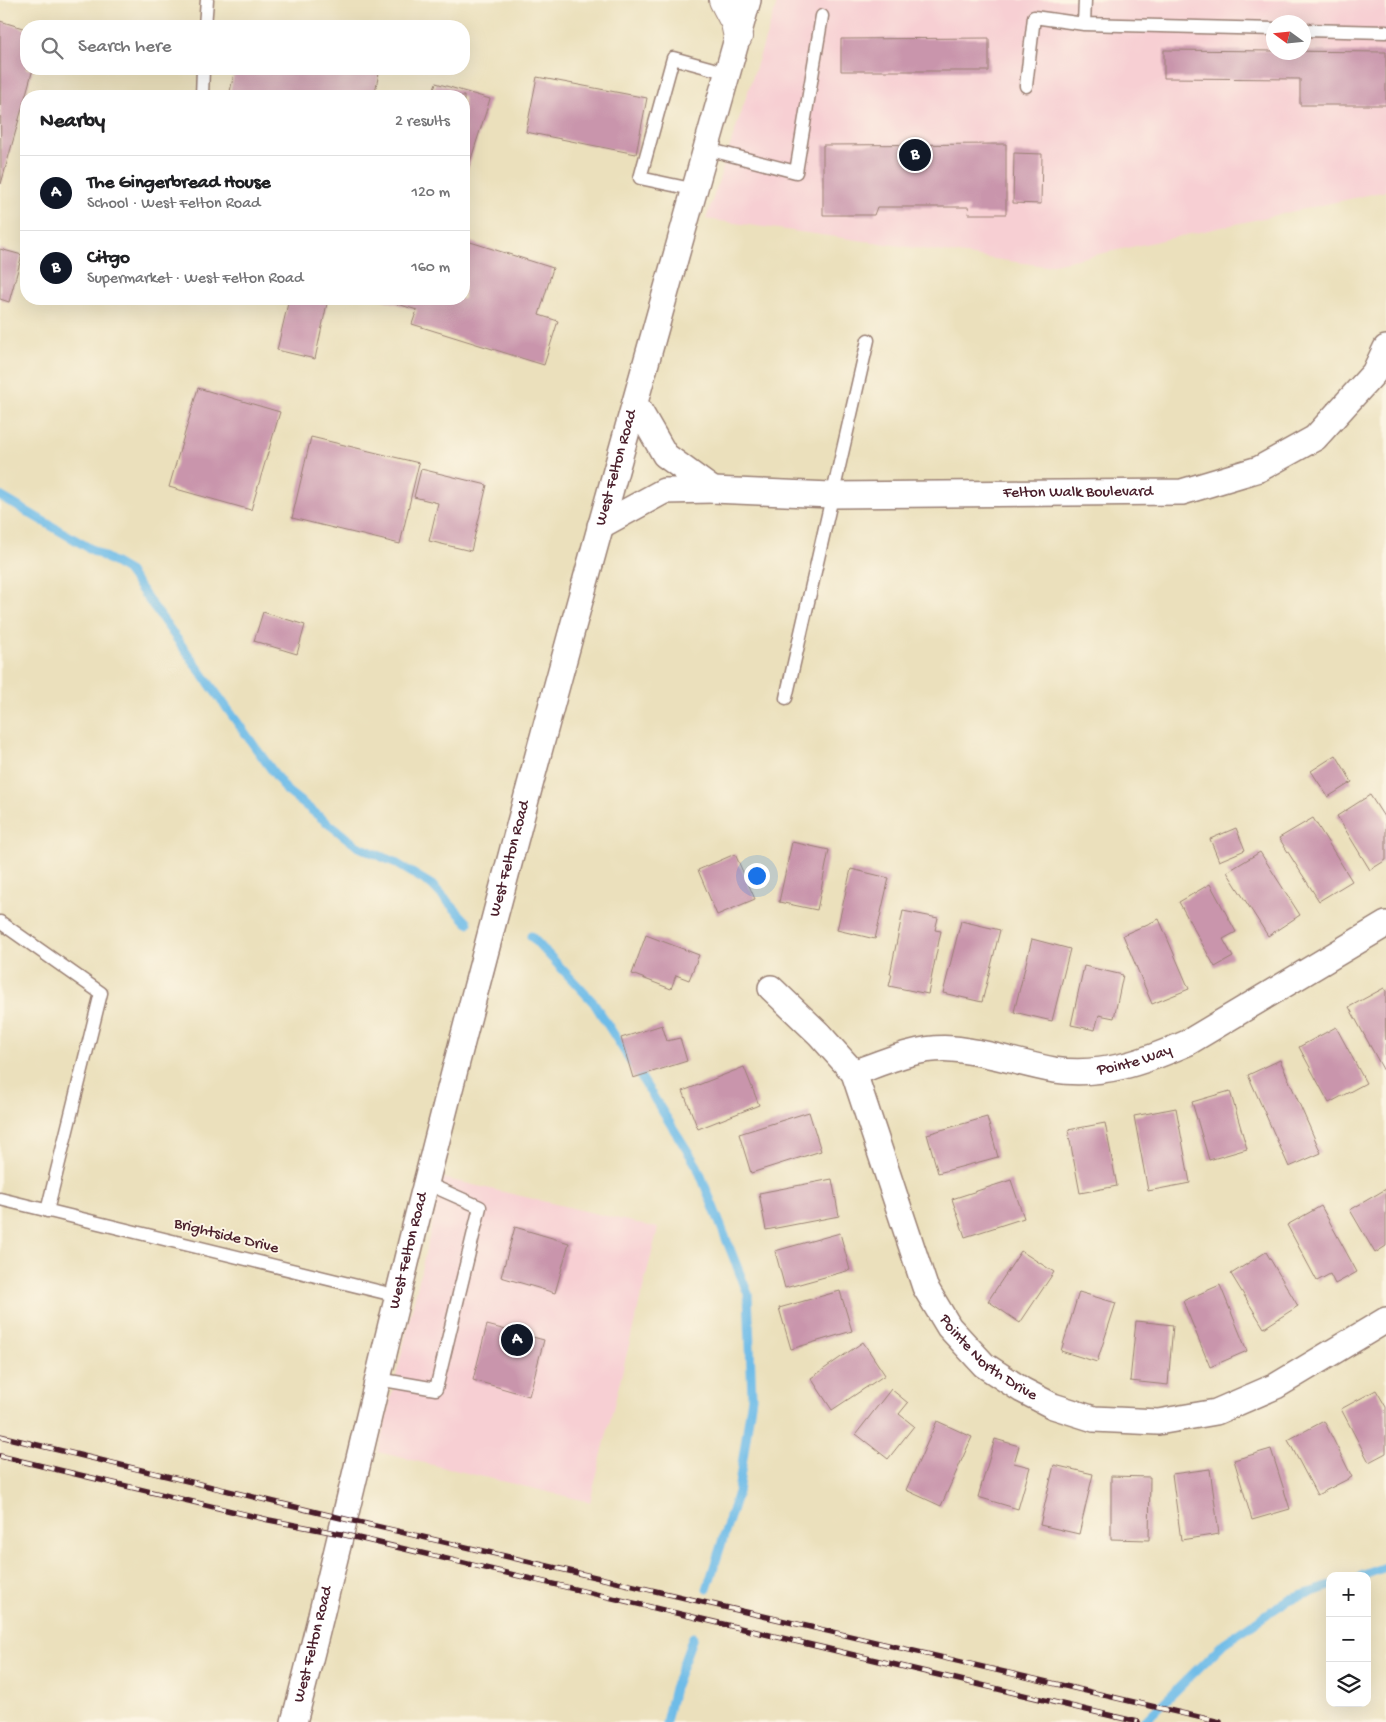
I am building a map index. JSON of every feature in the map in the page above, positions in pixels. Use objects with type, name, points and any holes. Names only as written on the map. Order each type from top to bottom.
[{"type":"main road","points":[[723,0],[735,23],[738,37]]},
{"type":"street","name":"West Felton Road","points":[[294,1722],[426,1184],[600,526],[748,0]]},
{"type":"street","name":"Felton Walk Boulevard","points":[[600,526],[664,491],[713,490],[831,495],[1182,492],[1259,469],[1316,438],[1374,373],[1386,348]]},
{"type":"street","points":[[635,404],[665,455],[713,490]]},
{"type":"street","name":"Pointe Way","points":[[854,1073],[914,1051],[952,1049],[1055,1070],[1091,1072],[1125,1067],[1153,1058],[1187,1043],[1386,924]]},
{"type":"street","name":"Pointe North Drive","points":[[771,988],[820,1034],[854,1073],[925,1288],[949,1327],[984,1365],[1022,1390],[1054,1406],[1094,1418],[1158,1422],[1216,1412],[1276,1386],[1386,1320]]},
{"type":"lane","points":[[205,20],[207,0]]},
{"type":"lane","points":[[1084,24],[1085,0]]},
{"type":"lane","points":[[707,150],[796,172],[822,16]]},
{"type":"lane","points":[[1026,86],[1034,17],[1084,24],[1266,29]]},
{"type":"lane","points":[[1311,30],[1386,32]]},
{"type":"lane","points":[[696,190],[640,178],[673,58],[728,74]]},
{"type":"lane","points":[[202,90],[203,75]]},
{"type":"lane","points":[[786,698],[868,340]]},
{"type":"lane","points":[[0,922],[100,993],[47,1211]]},
{"type":"lane","points":[[378,1379],[436,1389],[439,1380],[480,1207],[426,1184]]},
{"type":"lane","name":"Brightside Drive","points":[[0,1199],[398,1296]]},
{"type":"shaded area","points":[[778,0],[1386,0],[1386,191],[1045,266],[706,219]]},
{"type":"shaded area","points":[[443,1178],[658,1228],[590,1502],[378,1452]]},
{"type":"building","points":[[0,21],[20,27],[20,75],[31,75],[27,90],[20,90],[20,116],[1,184]]},
{"type":"building","points":[[989,38],[989,71],[841,71],[841,39]]},
{"type":"building","points":[[1164,50],[1266,51],[1266,60],[1311,60],[1311,51],[1386,52],[1386,105],[1300,105],[1300,79],[1164,78]]},
{"type":"building","points":[[234,75],[379,75],[375,90],[230,90]]},
{"type":"building","points":[[537,77],[647,98],[636,154],[526,132]]},
{"type":"building","points":[[436,83],[460,90],[433,90]]},
{"type":"building","points":[[470,93],[490,99],[470,162]]},
{"type":"building","points":[[1006,144],[1006,214],[968,214],[969,207],[877,207],[874,215],[823,215],[823,145]]},
{"type":"building","points":[[1014,153],[1042,154],[1041,204],[1013,203]]},
{"type":"building","points":[[470,242],[553,268],[539,315],[558,321],[544,365],[412,324],[417,310],[401,305],[470,305]]},
{"type":"building","points":[[0,249],[20,254],[20,262],[9,302],[0,299]]},
{"type":"building","points":[[288,305],[327,305],[315,359],[277,350]]},
{"type":"building","points":[[198,388],[280,412],[251,510],[169,487]]},
{"type":"building","points":[[311,437],[419,463],[400,544],[292,518]]},
{"type":"building","points":[[421,469],[487,485],[471,551],[429,541],[438,503],[414,497]]},
{"type":"building","points":[[263,612],[305,625],[297,654],[254,641]]},
{"type":"building","points":[[1336,755],[1352,782],[1328,797],[1311,771]]},
{"type":"building","points":[[1370,795],[1386,820],[1386,860],[1370,870],[1337,816]]},
{"type":"building","points":[[1313,818],[1352,881],[1319,901],[1279,838]]},
{"type":"building","points":[[1236,828],[1245,850],[1219,861],[1210,839]]},
{"type":"building","points":[[792,842],[829,850],[817,910],[779,902]]},
{"type":"building","points":[[1260,852],[1300,915],[1268,936],[1227,872]]},
{"type":"building","points":[[735,854],[755,899],[717,915],[698,870]]},
{"type":"building","points":[[851,869],[889,878],[875,939],[837,930]]},
{"type":"building","points":[[1210,884],[1236,932],[1223,939],[1233,957],[1215,967],[1179,902]]},
{"type":"building","points":[[903,911],[938,918],[935,930],[941,931],[928,994],[889,986]]},
{"type":"building","points":[[1159,919],[1189,989],[1152,1004],[1123,935]]},
{"type":"building","points":[[961,921],[1000,930],[982,1002],[943,993]]},
{"type":"building","points":[[646,935],[699,955],[689,980],[676,975],[671,989],[632,974]]},
{"type":"building","points":[[1032,939],[1070,949],[1052,1021],[1014,1012]]},
{"type":"building","points":[[1084,966],[1123,975],[1114,1018],[1099,1015],[1095,1030],[1071,1025]]},
{"type":"building","points":[[1384,988],[1386,991],[1385,1073],[1349,1007]]},
{"type":"building","points":[[662,1025],[667,1041],[680,1038],[687,1061],[633,1078],[621,1038]]},
{"type":"building","points":[[1336,1027],[1366,1083],[1329,1103],[1299,1047]]},
{"type":"building","points":[[1280,1060],[1321,1153],[1289,1167],[1248,1075]]},
{"type":"building","points":[[744,1067],[759,1105],[698,1129],[683,1091]]},
{"type":"building","points":[[1230,1091],[1247,1149],[1209,1160],[1192,1102]]},
{"type":"building","points":[[1176,1108],[1190,1183],[1148,1191],[1134,1116]]},
{"type":"building","points":[[809,1112],[821,1151],[751,1173],[739,1134]]},
{"type":"building","points":[[987,1117],[998,1157],[938,1173],[927,1134]]},
{"type":"building","points":[[1105,1123],[1117,1186],[1080,1193],[1068,1130]]},
{"type":"building","points":[[832,1179],[839,1216],[766,1230],[759,1193]]},
{"type":"building","points":[[1011,1180],[1024,1218],[965,1237],[952,1199]]},
{"type":"building","points":[[1386,1189],[1386,1246],[1375,1253],[1350,1210]]},
{"type":"building","points":[[1321,1206],[1357,1272],[1335,1284],[1330,1274],[1317,1281],[1287,1225]]},
{"type":"building","points":[[515,1227],[569,1243],[555,1293],[501,1277]]},
{"type":"building","points":[[840,1233],[850,1270],[785,1288],[775,1251]]},
{"type":"building","points":[[1021,1251],[1054,1272],[1020,1323],[988,1301]]},
{"type":"building","points":[[1266,1252],[1298,1306],[1264,1328],[1231,1274]]},
{"type":"building","points":[[1220,1285],[1247,1351],[1210,1367],[1183,1301]]},
{"type":"building","points":[[840,1291],[852,1331],[791,1349],[779,1308]]},
{"type":"building","points":[[1079,1292],[1116,1303],[1097,1362],[1061,1351]]},
{"type":"building","points":[[1136,1321],[1173,1325],[1168,1385],[1130,1381]]},
{"type":"building","points":[[487,1325],[544,1340],[529,1396],[473,1380]]},
{"type":"building","points":[[863,1342],[885,1375],[832,1410],[811,1378]]},
{"type":"building","points":[[891,1389],[908,1403],[899,1414],[914,1426],[888,1459],[856,1434]]},
{"type":"building","points":[[1376,1390],[1386,1407],[1386,1453],[1369,1462],[1341,1409]]},
{"type":"building","points":[[937,1421],[972,1437],[941,1506],[906,1490]]},
{"type":"building","points":[[1324,1421],[1352,1477],[1317,1495],[1288,1440]]},
{"type":"building","points":[[995,1439],[1019,1446],[1014,1463],[1030,1467],[1018,1509],[978,1497]]},
{"type":"building","points":[[1271,1449],[1290,1509],[1252,1520],[1234,1460]]},
{"type":"building","points":[[1054,1465],[1093,1474],[1079,1534],[1040,1525]]},
{"type":"building","points":[[1210,1469],[1219,1534],[1181,1540],[1172,1474]]},
{"type":"building","points":[[1111,1476],[1150,1477],[1149,1540],[1111,1539]]},
{"type":"waterway","points":[[0,496],[127,570],[287,791],[357,846],[394,862],[432,885],[468,923]]},
{"type":"waterway","points":[[531,936],[594,1003],[697,1166],[748,1294],[752,1397],[738,1492],[707,1589]]},
{"type":"waterway","points":[[1371,1572],[1386,1567]]},
{"type":"waterway","points":[[1144,1722],[1224,1643],[1288,1600],[1326,1587]]},
{"type":"waterway","points":[[666,1722],[674,1688],[693,1637]]},
{"type":"railway","points":[[0,1436],[345,1519],[1220,1722]]},
{"type":"railway","points":[[0,1456],[269,1520],[341,1534],[1138,1722]]},
{"type":"place","name":"Citgo","points":[[915,155]]},
{"type":"place","name":"The Gingerbread House","points":[[517,1340]]}]
